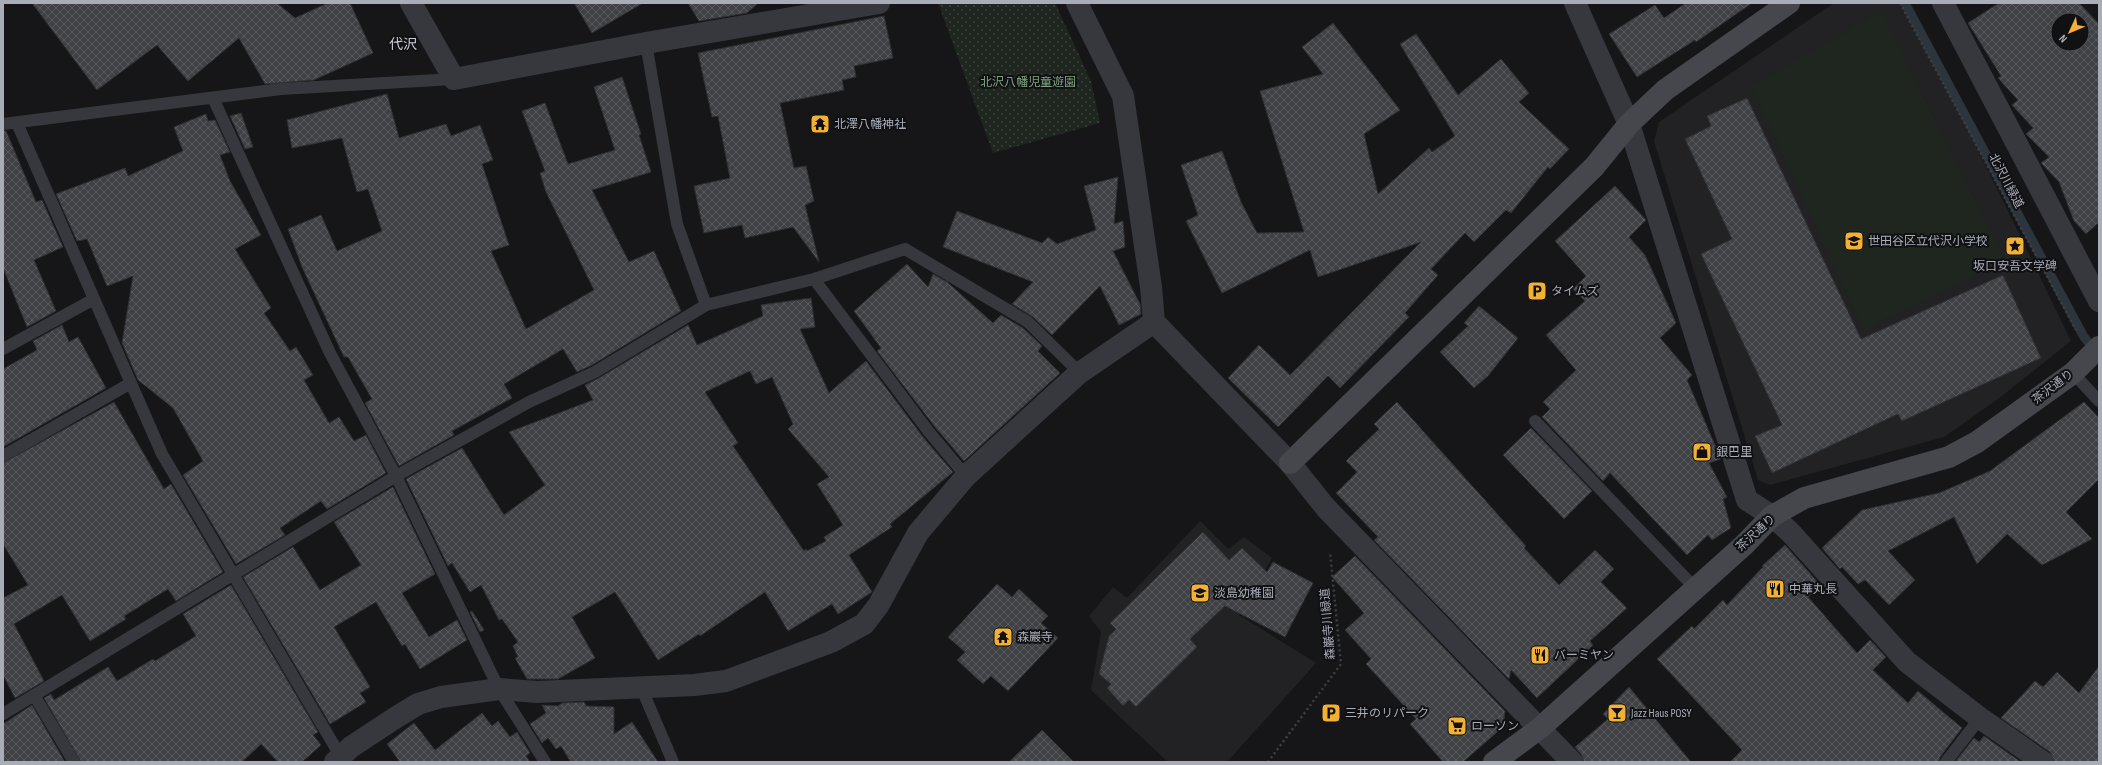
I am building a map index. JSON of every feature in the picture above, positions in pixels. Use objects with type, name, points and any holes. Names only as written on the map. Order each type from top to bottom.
[{"type":"street","points":[[411,3],[454,79],[646,43],[879,3]]},
{"type":"street","points":[[1076,3],[1123,96],[1151,287],[1154,322],[1290,463],[1326,508],[1572,762]]},
{"type":"street","points":[[1575,3],[1629,124],[1747,500],[1772,516],[1790,532],[1907,662],[1980,718],[2043,762]]},
{"type":"street","points":[[1290,463],[1594,167],[1629,124],[1665,90],[1789,3]]},
{"type":"street","points":[[1943,3],[2099,301]]},
{"type":"street","points":[[338,759],[388,722],[418,704],[460,693],[499,689],[537,692],[694,685],[726,681],[831,642],[864,624],[878,606],[918,533],[966,476],[1080,373],[1154,322]]},
{"type":"street","name":"茶沢通り","points":[[1494,762],[1540,728],[1695,588],[1772,516],[1804,498],[1949,457],[1977,442],[2073,373],[2094,352]]},
{"type":"lane","points":[[646,43],[677,224],[706,306]]},
{"type":"lane","points":[[3,124],[281,89],[454,79]]},
{"type":"lane","points":[[213,98],[330,353],[396,476],[499,689],[545,762]]},
{"type":"lane","points":[[17,123],[162,454],[338,759]]},
{"type":"lane","points":[[3,714],[396,476],[529,402],[595,372],[706,306],[814,279],[905,249],[1028,322],[1080,373]]},
{"type":"lane","points":[[814,279],[929,432],[966,476]]},
{"type":"lane","points":[[3,349],[94,300]]},
{"type":"lane","points":[[2073,373],[2099,401]]},
{"type":"lane","points":[[3,456],[131,382]]},
{"type":"lane","points":[[1534,421],[1695,588]]},
{"type":"lane","points":[[641,687],[673,762]]},
{"type":"lane","points":[[34,695],[74,762]]},
{"type":"lane","points":[[1946,762],[1980,718]]},
{"type":"path","name":"北沢川緑道","points":[[1900,3],[2094,352]]},
{"type":"path","name":"森巌寺川緑道","points":[[1268,762],[1341,664],[1326,508]]},
{"type":"shaded area","name":"世田谷区立代沢小学校","points":[[1834,3],[1907,3],[2071,341],[1998,399],[1944,437],[1770,485],[1758,480],[1654,141],[1659,122]]},
{"type":"shaded area","points":[[1200,521],[1228,549],[1244,537],[1272,558],[1239,615],[1316,663],[1227,762],[1168,762],[1091,690],[1101,632],[1089,616],[1113,587],[1127,598]]},
{"type":"green space","name":"北沢八幡児童遊園","points":[[938,3],[1055,3],[1091,81],[1100,123],[993,153]]},
{"type":"green space","points":[[1881,11],[2005,260],[1863,330],[1752,87]]},
{"type":"building","points":[[32,3],[277,3],[295,18],[328,3],[350,3],[373,53],[314,80],[265,84],[239,38],[188,81],[157,45],[97,90]]},
{"type":"building","points":[[574,3],[643,3],[592,33]]},
{"type":"building","points":[[688,3],[758,3],[747,13],[699,21]]},
{"type":"building","points":[[1686,3],[1752,3],[1696,42],[1695,40],[1637,77],[1609,34],[1655,5],[1664,18]]},
{"type":"building","points":[[1999,3],[2079,3],[2088,12],[2050,12],[2050,52],[2090,52],[2090,15],[2099,24],[2099,222],[2086,234],[2074,221],[2059,182],[2041,163],[2049,157],[2026,134],[2033,128],[2012,105],[2018,100],[1998,78],[2001,76],[1968,23]]},
{"type":"building","points":[[884,16],[893,58],[854,66],[856,77],[842,80],[844,90],[780,103],[794,168],[806,166],[814,201],[805,205],[819,262],[793,227],[745,238],[742,225],[704,233],[694,186],[730,178],[718,116],[712,117],[698,53]]},
{"type":"building","points":[[1333,23],[1400,110],[1364,134],[1378,194],[1429,148],[1432,152],[1455,136],[1400,44],[1416,34],[1458,95],[1501,59],[1529,93],[1519,102],[1569,149],[1550,169],[1548,167],[1511,213],[1506,210],[1474,242],[1465,233],[1431,269],[1438,275],[1405,313],[1409,317],[1340,388],[1328,376],[1278,427],[1228,378],[1259,345],[1290,375],[1421,242],[1318,277],[1310,250],[1222,293],[1186,221],[1198,215],[1181,165],[1222,151],[1241,202],[1257,233],[1304,232],[1260,91],[1323,74],[1302,47]]},
{"type":"building","points":[[622,77],[641,134],[639,135],[651,172],[592,190],[629,262],[654,251],[681,311],[592,365],[577,372],[563,349],[504,384],[512,398],[452,431],[454,435],[399,466],[365,403],[372,399],[348,357],[344,357],[302,267],[288,229],[321,215],[337,251],[382,231],[368,189],[357,192],[342,138],[292,148],[287,120],[387,94],[399,138],[446,124],[451,136],[480,125],[493,160],[482,164],[509,245],[491,251],[526,329],[594,290],[546,192],[540,173],[545,171],[522,111],[545,103],[568,164],[615,150],[594,87]]},
{"type":"building","points":[[1747,98],[1861,339],[2003,275],[2041,358],[1902,421],[1898,414],[1772,473],[1755,436],[1782,425],[1701,254],[1732,239],[1685,139],[1711,126],[1707,116]]},
{"type":"building","points":[[241,113],[253,147],[245,149],[230,116]]},
{"type":"building","points":[[206,114],[208,121],[215,120],[230,152],[220,155],[230,181],[261,235],[235,249],[271,308],[264,313],[290,351],[296,347],[313,375],[304,380],[329,423],[339,417],[354,441],[366,435],[386,473],[327,509],[321,501],[280,528],[285,535],[236,564],[183,475],[203,461],[173,408],[138,380],[122,343],[133,276],[107,286],[87,239],[77,241],[56,194],[125,168],[128,176],[183,151],[174,127]]},
{"type":"building","points":[[3,131],[6,131],[36,202],[42,200],[63,247],[34,260],[56,311],[27,327],[3,268]]},
{"type":"building","points":[[1118,177],[1114,224],[1123,221],[1125,247],[1113,251],[1140,304],[1141,314],[1119,325],[1100,286],[1052,335],[1033,317],[1012,304],[1033,282],[943,247],[957,211],[1042,243],[1048,237],[1057,244],[1096,230],[1084,186]]},
{"type":"building","points":[[1615,186],[1646,220],[1629,237],[1645,255],[1676,323],[1660,338],[1692,375],[1687,380],[1721,459],[1709,463],[1727,497],[1723,499],[1731,528],[1712,540],[1708,535],[1687,555],[1610,473],[1603,481],[1542,417],[1550,409],[1543,402],[1576,370],[1546,335],[1585,301],[1573,289],[1586,276],[1555,241]]},
{"type":"building","points":[[907,264],[928,287],[933,274],[947,282],[993,323],[1001,315],[1023,328],[1042,346],[1038,351],[1060,373],[964,461],[935,427],[877,351],[881,348],[854,311]]},
{"type":"building","points":[[811,298],[815,327],[800,329],[829,393],[866,361],[923,437],[953,472],[890,524],[892,527],[849,555],[872,592],[838,614],[832,604],[788,631],[765,592],[700,636],[699,634],[658,660],[615,592],[572,617],[595,658],[558,679],[527,679],[515,658],[518,657],[513,646],[518,642],[502,619],[499,620],[481,585],[470,592],[452,563],[448,566],[406,479],[462,448],[504,515],[545,485],[509,432],[593,400],[585,385],[688,325],[697,345],[763,316],[761,305]],"holes":[[[750,371],[756,384],[772,377],[793,424],[788,429],[829,477],[817,484],[843,525],[824,537],[826,541],[807,551],[806,549],[804,551],[733,446],[738,443],[705,392]]]},
{"type":"building","points":[[1479,306],[1518,338],[1488,376],[1474,388],[1440,352],[1468,326],[1464,323]]},
{"type":"building","points":[[62,325],[69,342],[78,337],[106,388],[3,447],[3,369],[37,350],[33,341]]},
{"type":"building","points":[[114,402],[164,489],[171,484],[223,572],[176,601],[168,589],[124,616],[126,619],[90,641],[62,595],[14,624],[44,681],[15,698],[3,675],[3,598],[28,585],[3,544],[3,463]]},
{"type":"building","points":[[1397,402],[1526,546],[1524,548],[1559,585],[1595,550],[1614,569],[1601,582],[1627,608],[1590,641],[1593,645],[1537,698],[1511,670],[1509,679],[1374,540],[1378,537],[1336,493],[1357,472],[1346,461],[1379,429],[1374,424]]},
{"type":"building","points":[[2084,402],[2099,418],[2099,479],[2066,512],[2092,539],[2042,565],[2007,534],[1977,564],[1954,517],[1888,551],[1915,580],[1889,605],[1865,580],[1858,584],[1842,567],[1840,569],[1822,548],[1862,510],[1939,493],[1990,471]]},
{"type":"building","points":[[1531,428],[1592,491],[1564,519],[1503,455]]},
{"type":"building","points":[[393,487],[435,574],[402,593],[429,637],[457,620],[467,640],[420,669],[405,644],[402,646],[376,602],[334,627],[370,687],[360,693],[366,702],[330,724],[243,577],[293,547],[320,590],[361,565],[334,522]]},
{"type":"building","points":[[1203,532],[1229,560],[1242,548],[1267,572],[1273,562],[1313,583],[1285,637],[1225,606],[1190,639],[1197,647],[1136,707],[1129,700],[1123,706],[1107,688],[1111,684],[1099,674],[1109,636],[1116,629],[1110,623]]},
{"type":"building","points":[[1785,545],[1821,586],[1808,597],[1857,653],[1870,640],[1886,657],[1873,670],[1908,703],[1918,691],[1962,728],[1940,757],[1939,762],[1730,762],[1742,750],[1657,659],[1692,626],[1694,629],[1723,600],[1727,605],[1763,567],[1762,566]]},
{"type":"building","points":[[1355,556],[1505,711],[1503,727],[1463,762],[1443,762],[1410,724],[1416,719],[1366,664],[1371,659],[1345,630],[1364,613],[1332,577]]},
{"type":"building","name":"森巖寺","points":[[997,584],[1012,597],[1019,589],[1048,616],[1041,623],[1058,638],[1008,691],[991,676],[983,684],[957,660],[965,652],[948,637]]},
{"type":"building","points":[[231,585],[318,732],[313,735],[321,745],[302,762],[278,762],[261,744],[242,762],[81,762],[44,698],[51,694],[54,700],[108,667],[117,681],[153,659],[155,661],[196,636],[183,614]]},
{"type":"building","points":[[472,611],[484,630],[480,632],[470,612]]},
{"type":"building","points":[[2099,666],[2099,762],[2055,762],[2050,752],[2001,718],[2035,681],[2043,687],[2057,672],[2079,693]]},
{"type":"building","points":[[1629,687],[1691,762],[1584,762],[1581,754],[1575,747],[1608,719],[1603,714]]},
{"type":"building","points":[[584,702],[586,706],[614,707],[614,734],[632,722],[658,762],[569,762],[570,761],[561,746],[556,749],[548,738],[542,743],[530,724],[546,713],[542,705],[558,706],[562,703]]},
{"type":"building","points":[[32,705],[65,762],[3,762],[3,724]]},
{"type":"building","points":[[482,713],[492,726],[498,721],[510,737],[517,732],[530,753],[526,756],[530,762],[400,762],[387,744],[414,723],[435,750]]},
{"type":"building","points":[[1042,730],[1074,762],[1009,762]]},
{"type":"building","points":[[1984,736],[2021,762],[1955,762],[1974,738],[1979,742]]},
{"type":"waterway","points":[[1905,3],[2084,337],[2095,350]]},
{"type":"place","name":"北澤八幡神社","points":[[820,124]]},
{"type":"place","name":"世田谷区立代沢小学校","points":[[1854,241]]},
{"type":"place","name":"坂口安吾文学碑","points":[[2015,246]]},
{"type":"place","name":"タイムズ","points":[[1537,291]]},
{"type":"place","name":"銀巴里","points":[[1702,452]]},
{"type":"place","name":"中華丸長","points":[[1775,589]]},
{"type":"place","name":"淡島幼稚園","points":[[1200,593]]},
{"type":"place","name":"森巖寺","points":[[1003,637]]},
{"type":"place","name":"バーミヤン","points":[[1540,655]]},
{"type":"place","name":"三井のリパーク","points":[[1331,713]]},
{"type":"place","name":"Jazz Haus POSY","points":[[1617,713]]},
{"type":"place","name":"ローソン","points":[[1457,726]]},
{"type":"district","name":"代沢","points":[[403,44]]}]
